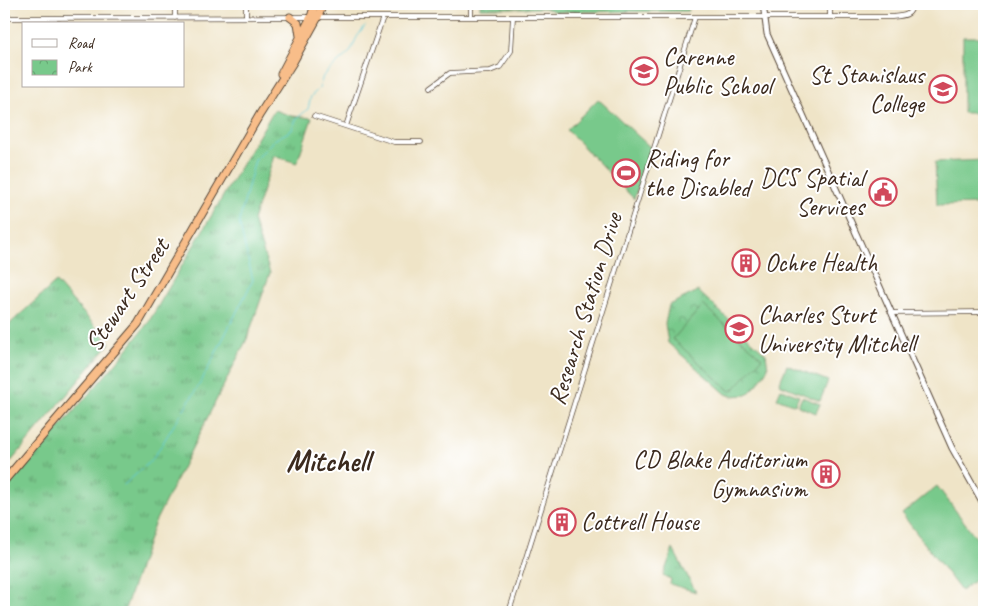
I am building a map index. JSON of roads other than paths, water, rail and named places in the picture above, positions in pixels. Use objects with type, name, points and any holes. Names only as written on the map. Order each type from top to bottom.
[{"type":"highway","name":"Stewart Street","points":[[4,481],[138,324],[314,17],[315,4]]},
{"type":"highway","name":"Stewart Street","points":[[260,114],[298,41],[323,4]]},
{"type":"highway","points":[[290,17],[296,20],[300,26],[298,41]]},
{"type":"street","points":[[175,4],[175,18]]},
{"type":"street","points":[[246,4],[246,16]]},
{"type":"street","points":[[471,4],[471,16]]},
{"type":"street","points":[[763,4],[763,17],[767,34],[848,218],[952,448],[984,505]]},
{"type":"street","points":[[830,4],[830,16]]},
{"type":"street","points":[[4,18],[246,16],[898,17],[905,16],[912,10],[912,4]]},
{"type":"street","name":"Research Station Drive","points":[[508,612],[695,16]]},
{"type":"street","points":[[346,126],[383,17]]},
{"type":"street","points":[[431,87],[450,73],[490,71],[500,67],[511,51],[513,17]]},
{"type":"street","points":[[314,116],[394,142],[421,142]]},
{"type":"street","points":[[892,313],[984,312]]},
{"type":"waterway","points":[[124,485],[152,460],[201,382],[253,280],[239,222],[255,160],[274,140],[292,130],[296,119],[308,109],[311,96],[319,89],[323,76],[350,52],[365,26]]},
{"type":"place","name":"Carenne Public School","points":[[644,71]]},
{"type":"place","name":"St Stanislaus College","points":[[943,89]]},
{"type":"place","name":"Riding for the Disabled","points":[[626,173]]},
{"type":"place","name":"DCS Spatial Services","points":[[883,192]]},
{"type":"place","name":"Ochre Health","points":[[746,263]]},
{"type":"place","name":"Charles Sturt University Mitchell","points":[[739,329]]},
{"type":"place","name":"CD Blake Auditorium Gymnasium","points":[[826,474]]},
{"type":"place","name":"Cottrell House","points":[[562,522]]},
{"type":"district","name":"Mitchell","points":[[328,461]]}]
